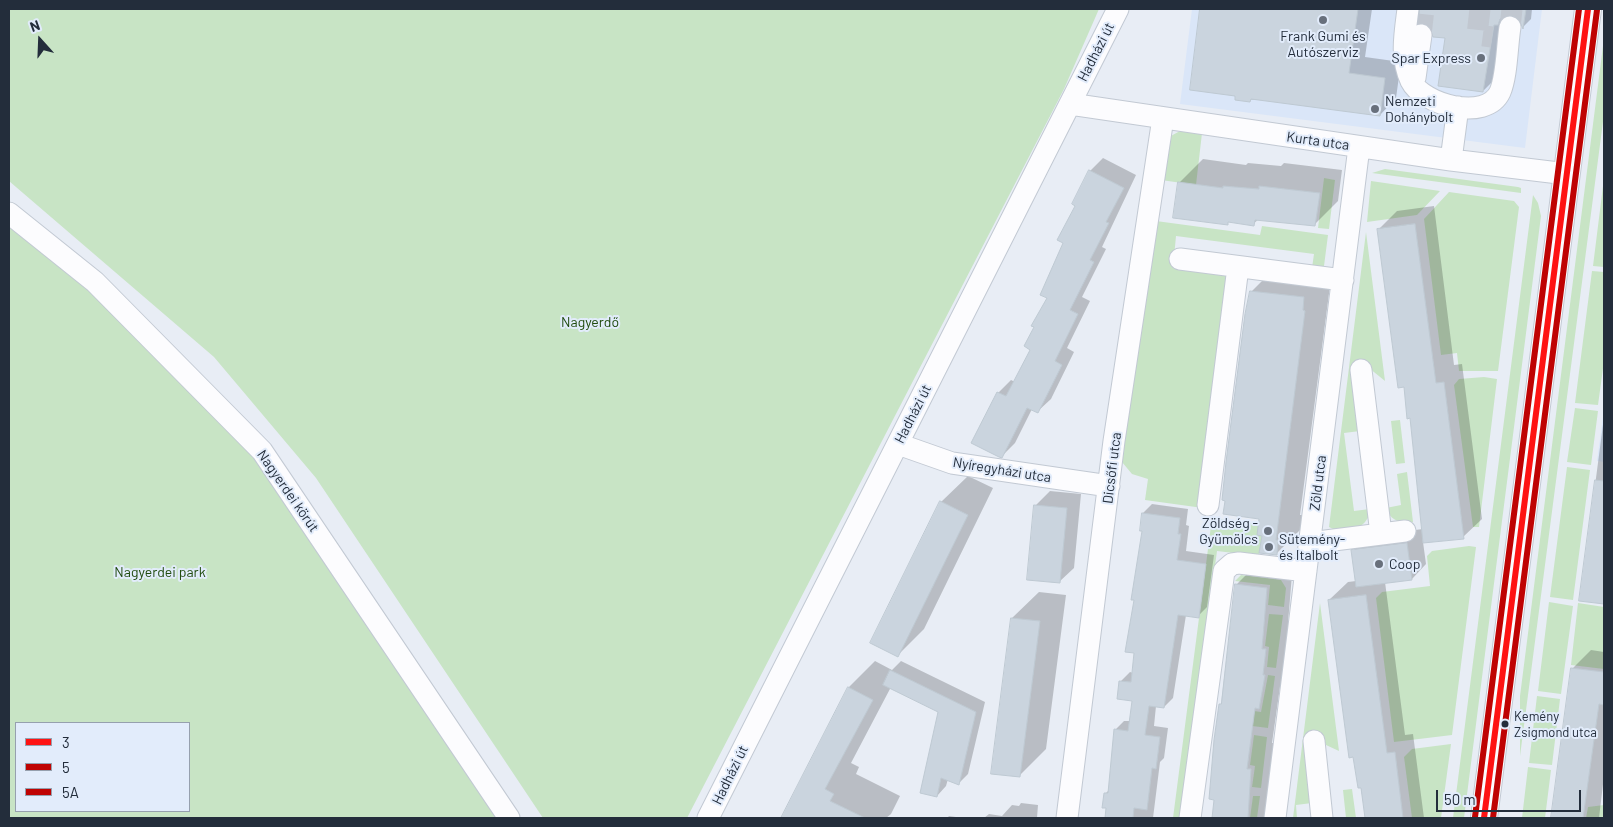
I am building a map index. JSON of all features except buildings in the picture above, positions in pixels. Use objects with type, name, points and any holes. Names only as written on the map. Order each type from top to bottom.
[{"type":"main road","points":[[1484,818],[1588,9]]},
{"type":"street","name":"Hadházi út","points":[[708,818],[802,629],[898,444],[1118,9]]},
{"type":"street","points":[[1408,9],[1404,53],[1408,73],[1414,86],[1427,98],[1458,107],[1484,105],[1497,98],[1503,81],[1503,34]]},
{"type":"street","points":[[1414,86],[1421,35]]},
{"type":"street","name":"Kurta utca","points":[[1070,104],[1451,160],[1567,174]]},
{"type":"street","points":[[1451,160],[1458,107]]},
{"type":"street","name":"Dicsőfi utca","points":[[1067,818],[1109,486],[1162,118]]},
{"type":"street","name":"Zöld utca","points":[[1275,818],[1359,147]]},
{"type":"street","name":"Nagyerdei körút","points":[[9,213],[95,282],[262,450],[509,818]]},
{"type":"street","points":[[1180,259],[1343,280]]},
{"type":"street","points":[[1208,505],[1238,267]]},
{"type":"street","points":[[1361,370],[1381,534]]},
{"type":"street","name":"Nyíregyházi utca","points":[[898,444],[952,463],[1109,486]]},
{"type":"street","points":[[1310,543],[1405,531]]},
{"type":"street","points":[[1190,818],[1224,572],[1232,564],[1240,563],[1306,571]]},
{"type":"street","points":[[1314,741],[1322,818]]},
{"type":"shaded area","points":[[1192,9],[1542,9],[1525,148],[1180,104]]},
{"type":"shaded area","points":[[1604,417],[1604,462],[1597,461]]},
{"type":"green space","name":"Nagyerdő","points":[[9,9],[1099,9],[1064,89],[687,818],[543,818],[316,478],[214,357],[9,181]]},
{"type":"green space","points":[[1604,38],[1604,114],[1520,756],[1520,696]]},
{"type":"green space","points":[[1180,131],[1202,133],[1196,185],[1161,180],[1169,137]]},
{"type":"green space","points":[[1385,169],[1518,187],[1521,188],[1521,193],[1372,173]]},
{"type":"green space","points":[[1324,178],[1335,180],[1329,229],[1318,228]]},
{"type":"green space","points":[[1604,178],[1604,267],[1593,266]]},
{"type":"green space","points":[[1371,181],[1440,191],[1417,215],[1367,222]]},
{"type":"green space","points":[[1449,192],[1514,201],[1519,207],[1498,371],[1459,371],[1457,353],[1441,355],[1424,219]]},
{"type":"green space","points":[[1533,195],[1538,203],[1541,216],[1464,818],[1453,818]]},
{"type":"green space","name":"Nagyerdei park","points":[[9,213],[262,451],[509,818],[9,818]]},
{"type":"green space","points":[[1156,221],[1260,235],[1262,226],[1328,235],[1324,266],[1312,268],[1314,254],[1176,236],[1173,268],[1228,276],[1203,508],[1145,500],[1148,479],[1132,474],[1122,462]]},
{"type":"green space","points":[[1366,232],[1385,381],[1369,368],[1360,431],[1344,433],[1354,511],[1370,509],[1369,516],[1361,526],[1349,531],[1342,531],[1329,527]]},
{"type":"green space","points":[[1592,271],[1604,272],[1604,361],[1598,405],[1575,403]]},
{"type":"green space","points":[[1484,377],[1497,379],[1479,527],[1473,527],[1454,385],[1459,379]]},
{"type":"green space","points":[[1575,408],[1598,411],[1591,465],[1567,462]]},
{"type":"green space","points":[[1400,420],[1405,463],[1396,464],[1391,421]]},
{"type":"green space","points":[[1567,467],[1590,470],[1573,600],[1550,597]]},
{"type":"green space","points":[[1407,472],[1413,522],[1396,520],[1390,516],[1386,508],[1401,505],[1397,474]]},
{"type":"green space","points":[[1212,518],[1259,524],[1262,536],[1259,556],[1217,551],[1181,818],[1173,818]]},
{"type":"green space","points":[[1469,546],[1476,547],[1452,735],[1394,742],[1376,598],[1382,592],[1430,586],[1427,556],[1432,551]]},
{"type":"green space","points":[[1241,575],[1281,580],[1286,588],[1284,607],[1268,605],[1270,585],[1235,581]]},
{"type":"green space","points":[[1549,602],[1573,606],[1561,694],[1538,691]]},
{"type":"green space","points":[[1320,603],[1339,751],[1326,745],[1322,736],[1304,737],[1312,803],[1296,805],[1297,818],[1293,818]]},
{"type":"green space","points":[[1578,603],[1604,607],[1604,669],[1571,665]]},
{"type":"green space","points":[[1269,614],[1283,615],[1276,668],[1267,667],[1269,647],[1265,646]]},
{"type":"green space","points":[[1268,675],[1275,676],[1268,728],[1252,726],[1254,711],[1261,712]]},
{"type":"green space","points":[[1537,696],[1560,699],[1552,765],[1529,763]]},
{"type":"green space","points":[[1254,735],[1267,737],[1261,788],[1252,787],[1255,766],[1250,765]]},
{"type":"green space","points":[[1451,744],[1441,818],[1412,818],[1404,757],[1412,749]]},
{"type":"green space","points":[[1528,767],[1551,770],[1545,818],[1522,818]]},
{"type":"green space","points":[[1352,789],[1356,818],[1346,818],[1343,790]]},
{"type":"green space","points":[[1253,796],[1260,796],[1257,818],[1250,818]]},
{"type":"green space","points":[[1604,805],[1604,818],[1586,818],[1588,807]]},
{"type":"tunnel","points":[[1421,35],[1424,9]]},
{"type":"tunnel","points":[[1480,9],[1477,35],[1492,37]]},
{"type":"tunnel","points":[[1510,27],[1512,9]]},
{"type":"transit line","name":"5A","points":[[1475,817],[1579,9]]},
{"type":"transit line","name":"3","points":[[1484,818],[1588,9]]},
{"type":"transit line","name":"5","points":[[1493,818],[1597,10]]},
{"type":"place","name":"Frank Gumi és Autószerviz","points":[[1323,20]]},
{"type":"place","name":"Spar Express","points":[[1481,58]]},
{"type":"place","name":"Nemzeti Dohánybolt","points":[[1375,109]]},
{"type":"place","name":"Zöldség - Gyümölcs","points":[[1268,531]]},
{"type":"place","name":"Sütemény- és Italbolt","points":[[1269,547]]},
{"type":"place","name":"Coop","points":[[1379,564]]},
{"type":"place","name":"Kemény Zsigmond utca","points":[[1505,724]]}]
